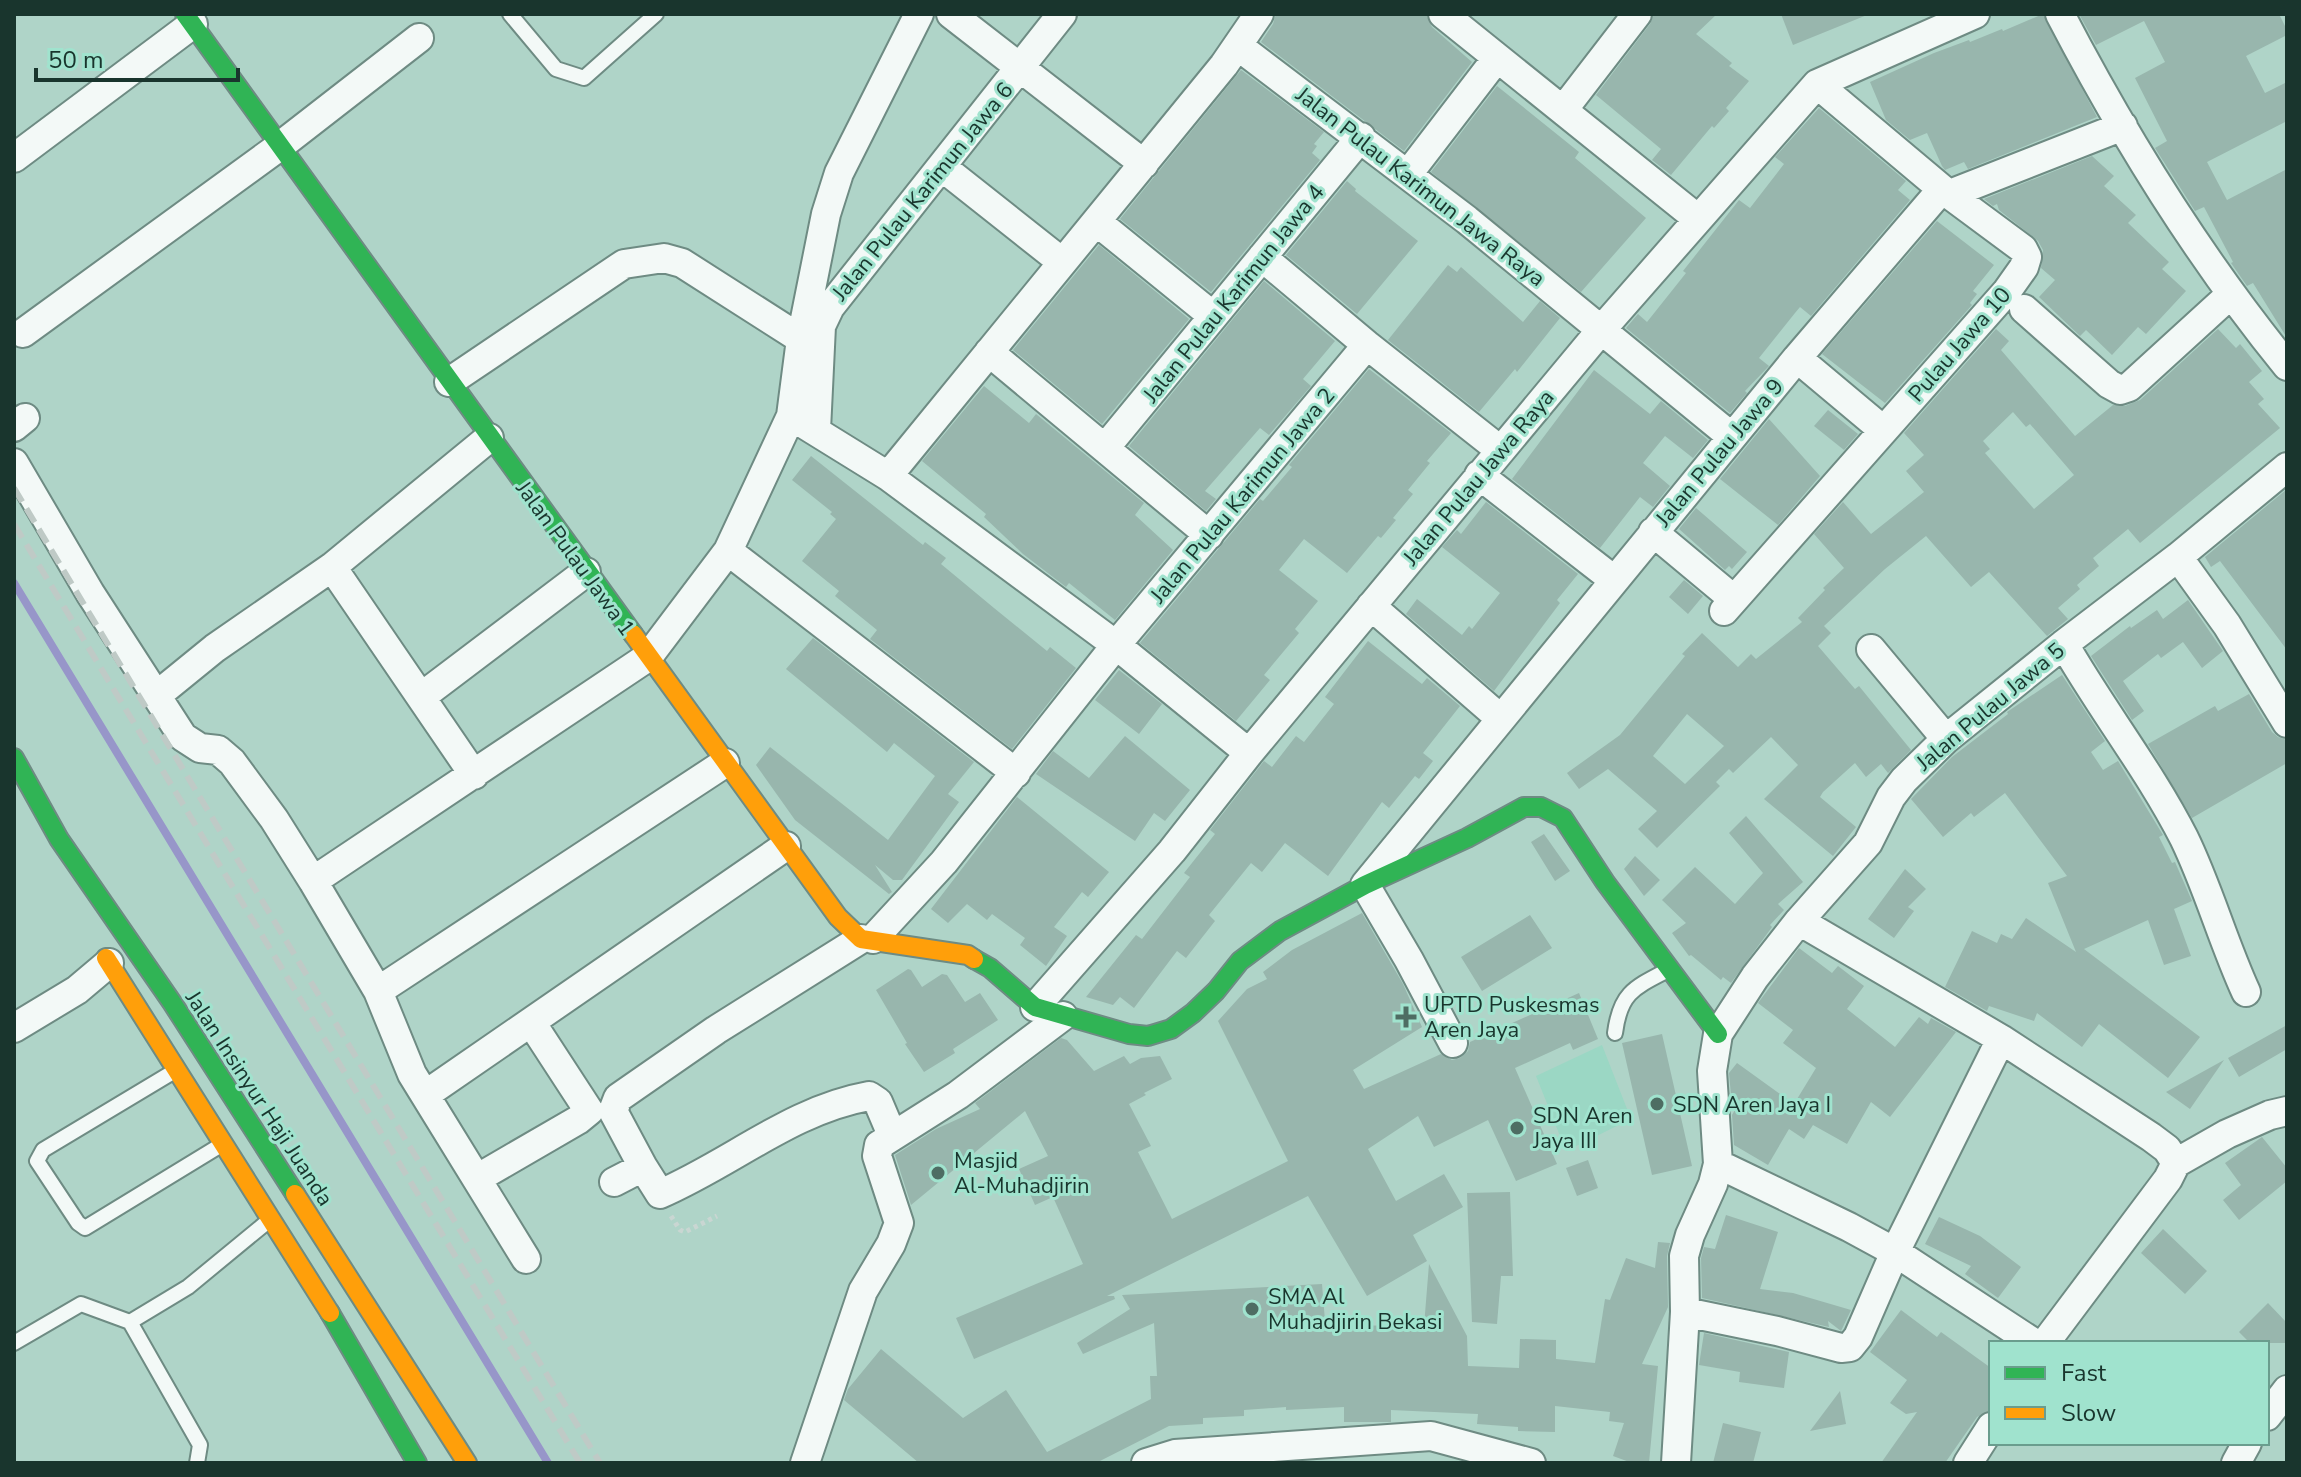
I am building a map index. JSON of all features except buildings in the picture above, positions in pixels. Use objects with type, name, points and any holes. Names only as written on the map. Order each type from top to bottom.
[{"type":"main road","name":"Jalan Pulau Jawa 1","points":[[189,19],[838,917],[867,939]]},
{"type":"main road","name":"Jalan Insinyur Haji Juanda","points":[[14,758],[59,839],[173,1004],[459,1458]]},
{"type":"main road","points":[[14,769],[59,839]]},
{"type":"main road","points":[[867,939],[968,955],[990,968],[1035,1007],[1129,1034],[1148,1036],[1171,1029],[1216,991],[1240,961],[1263,943],[1365,885],[1467,838],[1524,807],[1541,807],[1563,818],[1605,882],[1718,1034]]},
{"type":"main road","points":[[92,937],[343,1333],[417,1463]]},
{"type":"street","points":[[313,881],[648,657],[728,551],[791,416],[801,339],[826,214],[839,173],[919,14]]},
{"type":"street","points":[[951,14],[1144,164]]},
{"type":"street","name":"Jalan Pulau Karimun Jawa 6","points":[[816,430],[821,326],[830,307],[1062,14]]},
{"type":"street","points":[[1443,14],[1698,219]]},
{"type":"street","points":[[1563,110],[1637,14]]},
{"type":"street","name":"Jalan Pulau Jawa Raya","points":[[1035,1007],[1172,851],[1249,753],[1602,329],[1817,84],[1939,20],[1975,14]]},
{"type":"street","points":[[2060,14],[2123,126],[2231,294],[2287,366]]},
{"type":"street","points":[[14,158],[189,19]]},
{"type":"street","points":[[888,476],[1144,164],[1247,24]]},
{"type":"street","name":"Jalan Pulau Karimun Jawa Raya","points":[[1247,24],[1361,137],[1732,437]]},
{"type":"street","points":[[23,333],[280,146],[419,38]]},
{"type":"street","points":[[1408,174],[1497,58]]},
{"type":"street","name":"Pulau Jawa 10","points":[[1653,532],[1725,592],[1730,603],[2007,291],[2024,267],[2027,257],[2023,249],[1946,191],[1817,84]]},
{"type":"street","points":[[1946,191],[2123,126]]},
{"type":"street","name":"Jalan Pulau Karimun Jawa 4","points":[[1105,448],[1361,137]]},
{"type":"street","points":[[942,167],[1062,262]]},
{"type":"street","name":"Jalan Pulau Jawa 9","points":[[1365,885],[1797,358],[1946,191]]},
{"type":"street","points":[[1097,222],[1213,316]]},
{"type":"street","points":[[1262,257],[1500,450]]},
{"type":"street","points":[[449,382],[624,264],[664,258],[682,263],[801,339]]},
{"type":"street","points":[[2024,309],[2109,384],[2120,390],[2129,387],[2231,294]]},
{"type":"street","name":"Jalan Pulau Karimun Jawa 2","points":[[660,1194],[613,1111],[618,1098],[716,1030],[867,939],[944,862],[1116,645],[1367,345]]},
{"type":"street","points":[[989,352],[1209,535]]},
{"type":"street","points":[[1797,358],[1883,430]]},
{"type":"street","points":[[791,416],[888,476],[1116,645],[1249,753]]},
{"type":"street","points":[[156,696],[215,648],[332,567],[489,438]]},
{"type":"street","points":[[14,463],[90,593],[183,737],[200,748],[218,750],[232,762],[274,819],[378,991],[407,1063],[425,1095],[526,1259]]},
{"type":"street","name":"Jalan Pulau Jawa 5","points":[[1718,1034],[1755,977],[1799,921],[1868,843],[1891,797],[1904,780],[1946,739],[2287,467]]},
{"type":"street","points":[[1479,475],[1614,580]]},
{"type":"street","points":[[728,551],[1016,773]]},
{"type":"street","points":[[2178,557],[2227,625],[2287,723]]},
{"type":"street","points":[[332,567],[474,775]]},
{"type":"street","points":[[421,697],[586,572]]},
{"type":"street","points":[[1371,606],[1501,719]]},
{"type":"street","points":[[2064,644],[2184,838],[2246,992]]},
{"type":"street","points":[[1871,649],[1946,739]]},
{"type":"street","points":[[378,991],[725,763]]},
{"type":"street","points":[[425,1095],[786,846]]},
{"type":"street","points":[[1365,885],[1453,1043]]},
{"type":"street","points":[[1799,921],[2001,1039],[2151,1137],[2167,1149],[2176,1163]]},
{"type":"street","points":[[14,1028],[77,990],[109,963]]},
{"type":"street","points":[[805,1463],[863,1291],[897,1233],[899,1223],[876,1150],[892,1135],[958,1095],[1063,1016]]},
{"type":"street","points":[[478,1178],[589,1111],[531,1022]]},
{"type":"street","points":[[1676,1463],[1685,1312],[1684,1256],[1718,1164],[1712,1071],[1718,1034]]},
{"type":"street","points":[[1685,1312],[1841,1348],[1850,1347],[1858,1337],[1895,1252],[2001,1039]]},
{"type":"street","points":[[660,1194],[804,1115],[847,1100],[875,1097],[892,1135]]},
{"type":"street","points":[[2046,1341],[2168,1179],[2176,1163],[2227,1134],[2287,1111]]},
{"type":"street","points":[[1718,1164],[1895,1252],[2031,1341]]},
{"type":"street","points":[[614,1182],[643,1167]]},
{"type":"street","points":[[2269,1413],[2287,1390]]},
{"type":"street","points":[[1970,1462],[1989,1430]]},
{"type":"street","points":[[1146,1463],[1175,1454],[1431,1436],[1531,1463]]},
{"type":"street","points":[[2236,1463],[2246,1445]]},
{"type":"lane","points":[[510,14],[556,69],[584,78],[656,14]]},
{"type":"lane","points":[[1615,1033],[1618,1008],[1630,993],[1670,969]]},
{"type":"lane","points":[[177,1069],[43,1150],[37,1161],[78,1223],[85,1228],[224,1143]]},
{"type":"lane","points":[[130,1322],[188,1287],[271,1218]]},
{"type":"lane","points":[[14,1343],[81,1304],[130,1322],[200,1445],[197,1463]]},
{"type":"path","points":[[660,1194],[682,1231],[717,1216]]},
{"type":"shaded area","points":[[1602,1045],[1631,1119],[1566,1151],[1536,1076]]},
{"type":"waterway","points":[[14,583],[548,1463]]},
{"type":"railway","points":[[14,488],[600,1463]]},
{"type":"railway","points":[[14,524],[580,1463]]},
{"type":"traffic: fast","points":[[185,14],[633,634]]},
{"type":"traffic: fast","points":[[14,758],[59,839],[173,1004],[295,1194]]},
{"type":"traffic: fast","points":[[974,959],[990,968],[1035,1007],[1129,1034],[1148,1036],[1171,1029],[1193,1013],[1240,961],[1280,931],[1365,885],[1467,838],[1524,807],[1541,807],[1563,818],[1605,882],[1718,1034]]},
{"type":"traffic: fast","points":[[330,1313],[417,1463]]},
{"type":"traffic: slow","points":[[633,634],[838,917],[861,939],[968,955],[974,959]]},
{"type":"traffic: slow","points":[[106,958],[330,1313]]},
{"type":"traffic: slow","points":[[295,1194],[467,1463]]},
{"type":"place","name":"UPTD Puskesmas Aren Jaya","points":[[1406,1017]]},
{"type":"place","name":"SDN Aren Jaya I","points":[[1657,1104]]},
{"type":"place","name":"SDN Aren Jaya III","points":[[1517,1128]]},
{"type":"place","name":"Masjid Al-Muhadjirin","points":[[938,1173]]},
{"type":"place","name":"SMA Al Muhadjirin Bekasi","points":[[1252,1309]]}]
